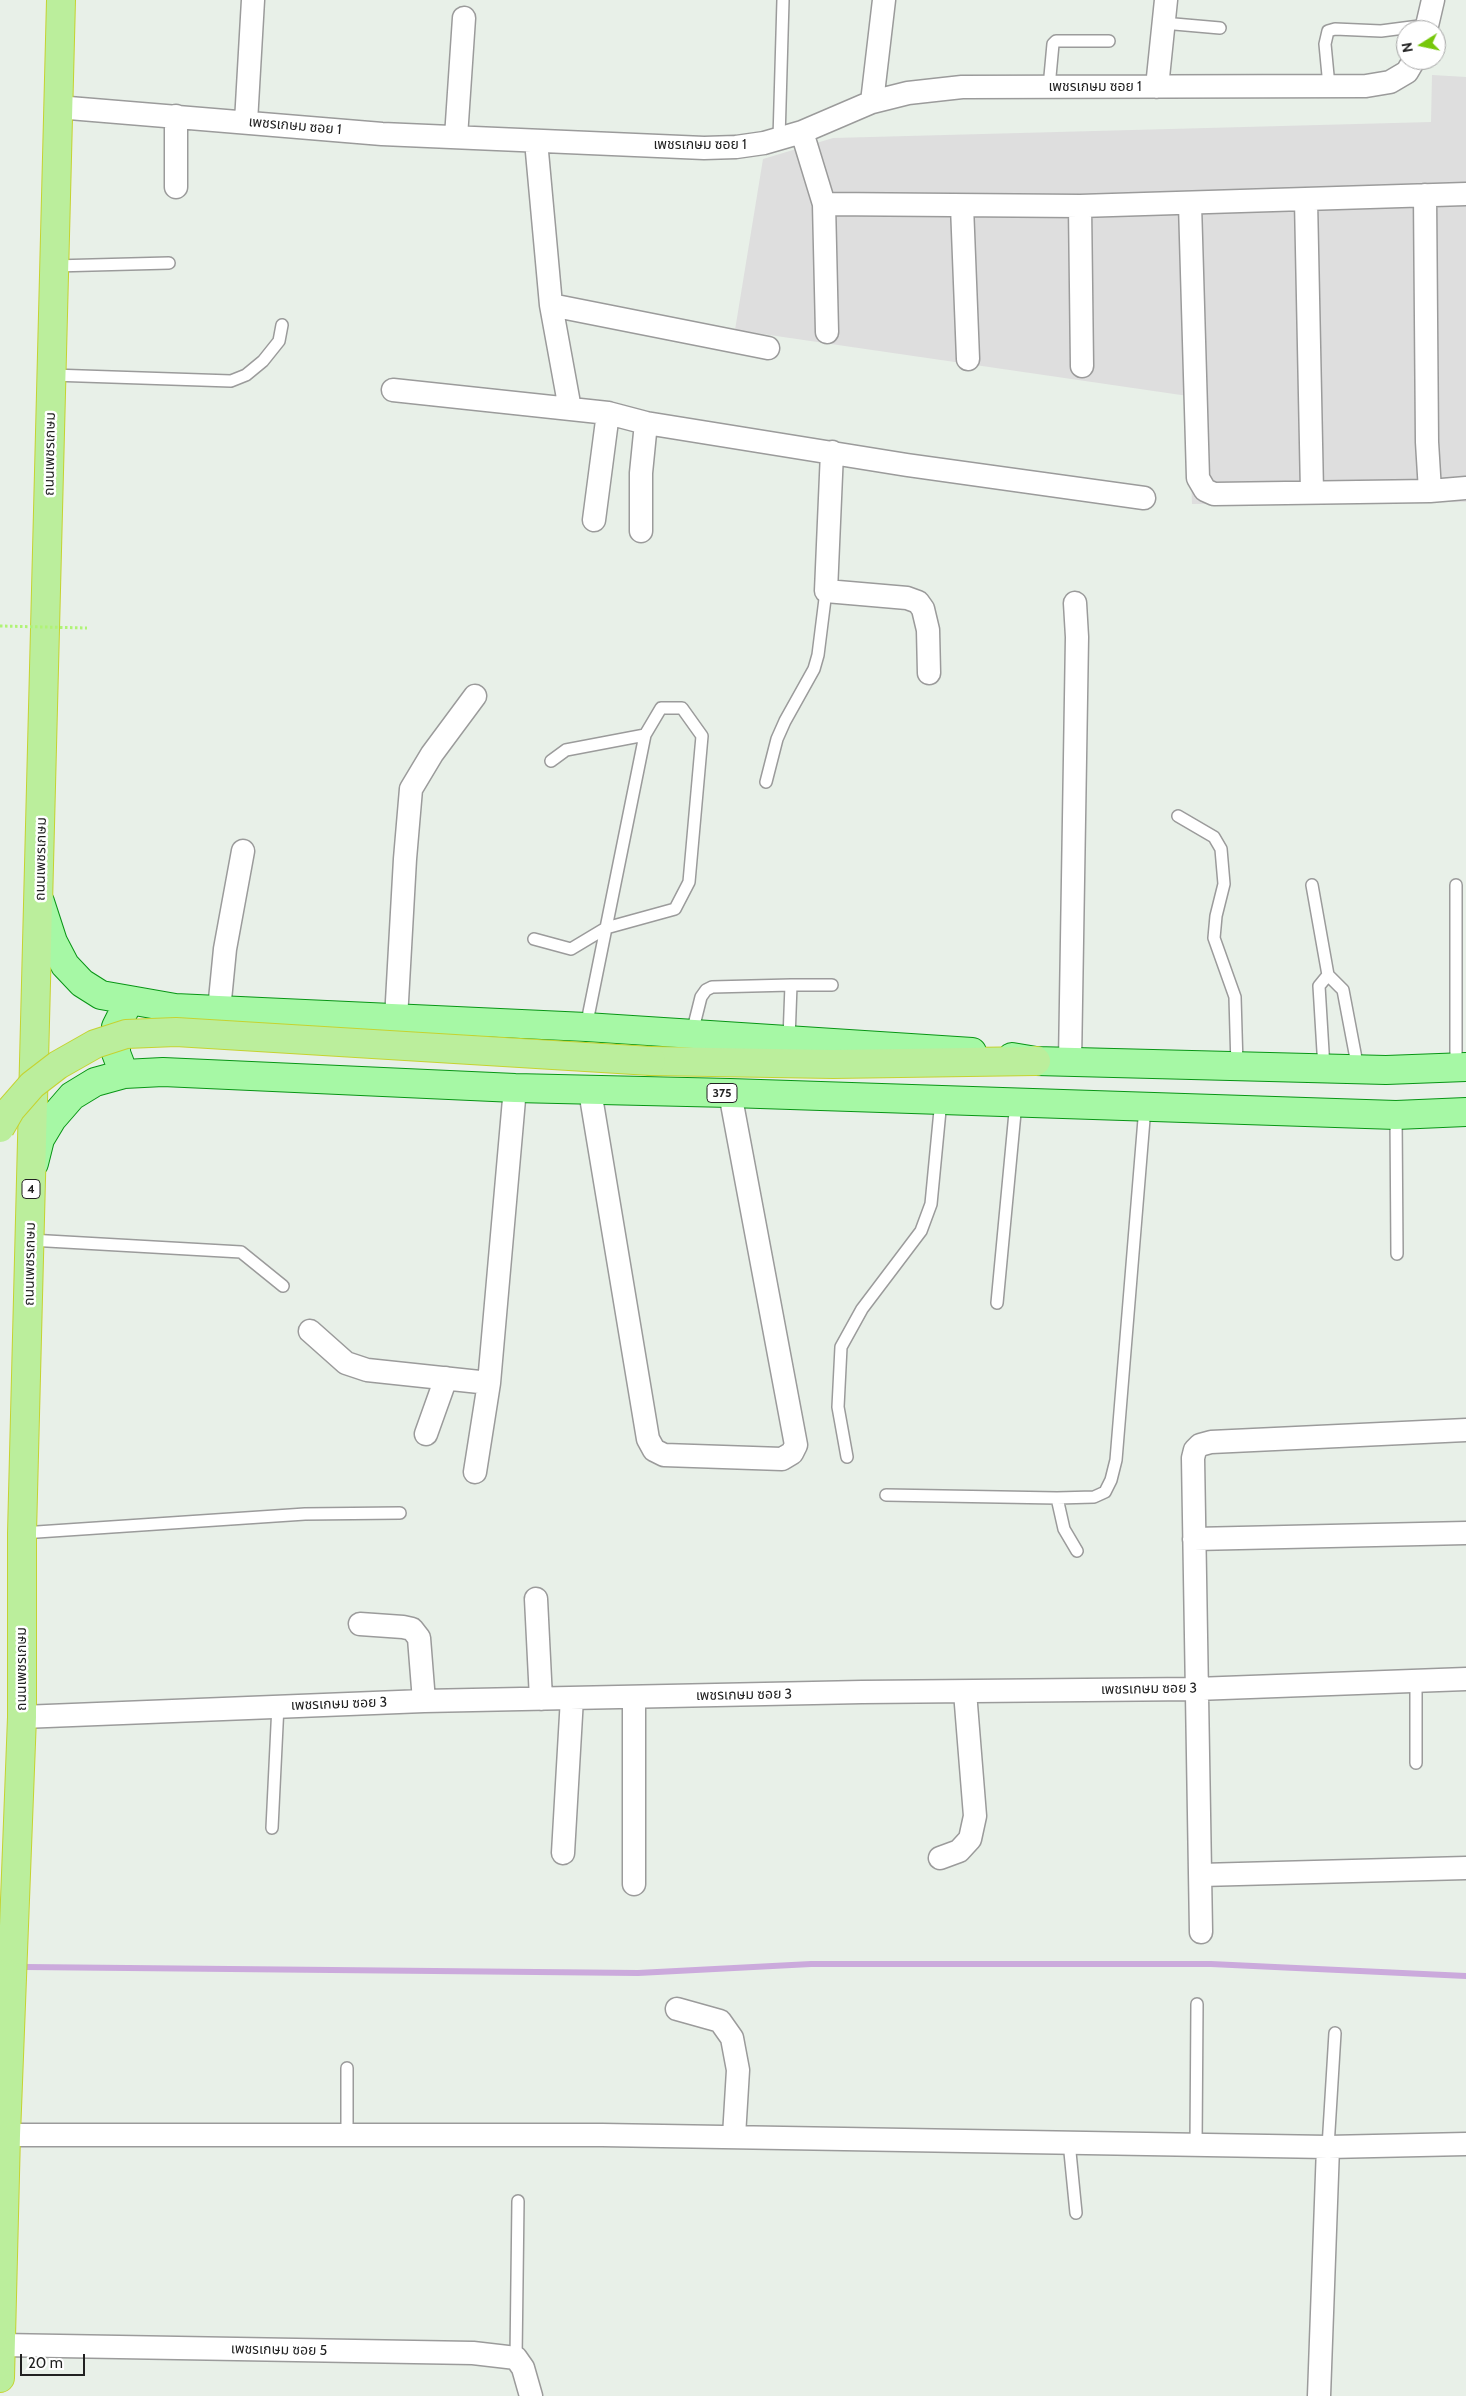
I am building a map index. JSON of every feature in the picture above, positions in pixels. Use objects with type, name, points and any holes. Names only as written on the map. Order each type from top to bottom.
[{"type":"highway","name":"ถนนเพชรเกษม","points":[[0,2378],[6,2135],[22,1717],[22,1533],[40,902],[57,107],[61,0]]},
{"type":"highway","points":[[0,1128],[11,1109],[32,1085],[58,1065],[95,1044],[126,1034],[176,1032],[651,1061],[832,1064],[1036,1061]]},
{"type":"main road","points":[[40,902],[53,942],[65,965],[82,983],[101,995],[175,1008],[692,1033],[971,1052],[1036,1061],[1358,1069],[1461,1067]]},
{"type":"main road","points":[[124,1074],[119,1064],[115,1043],[119,1018],[129,1001]]},
{"type":"main road","name":"375","points":[[32,1172],[40,1139],[52,1119],[72,1096],[95,1082],[124,1074],[163,1072],[590,1091],[730,1093],[1146,1105],[1396,1115],[1466,1112]]},
{"type":"street","points":[[246,122],[253,0]]},
{"type":"street","points":[[872,102],[884,0]]},
{"type":"street","points":[[1157,87],[1166,0]]},
{"type":"street","points":[[1429,20],[1433,0]]},
{"type":"street","points":[[456,137],[464,18]]},
{"type":"street","name":"เพชรเกษม ซอย 1","points":[[57,107],[456,137],[704,148],[736,147],[779,139],[802,132],[872,102],[908,93],[962,87],[1366,86],[1390,82],[1408,70]]},
{"type":"street","points":[[176,116],[176,187]]},
{"type":"street","points":[[802,132],[824,204],[827,332]]},
{"type":"street","points":[[536,141],[551,305],[570,409]]},
{"type":"street","points":[[824,204],[1080,206],[1466,194]]},
{"type":"street","points":[[1425,195],[1427,442],[1430,491]]},
{"type":"street","points":[[1306,200],[1312,492]]},
{"type":"street","points":[[1190,204],[1198,478],[1205,490],[1214,494],[1430,491],[1466,488]]},
{"type":"street","points":[[962,206],[968,359]]},
{"type":"street","points":[[1080,206],[1082,366]]},
{"type":"street","points":[[551,305],[768,348]]},
{"type":"street","points":[[393,390],[608,413],[646,423],[907,465],[1144,498]]},
{"type":"street","points":[[594,520],[608,413]]},
{"type":"street","points":[[641,531],[640,473],[646,423]]},
{"type":"street","points":[[832,452],[826,591],[907,598],[918,602],[923,609],[928,630],[930,673]]},
{"type":"street","points":[[1070,1062],[1077,637],[1075,603]]},
{"type":"street","points":[[396,1019],[411,789],[432,754],[475,696]]},
{"type":"street","points":[[219,1010],[225,949],[243,851]]},
{"type":"street","points":[[475,1472],[489,1383],[515,1088]]},
{"type":"street","points":[[590,1091],[648,1439],[654,1450],[664,1454],[782,1459],[792,1453],[796,1445],[730,1093]]},
{"type":"street","points":[[310,1331],[346,1362],[367,1370],[489,1383]]},
{"type":"street","points":[[426,1434],[446,1378]]},
{"type":"street","points":[[1201,1932],[1193,1458],[1200,1445],[1211,1442],[1466,1430]]},
{"type":"street","points":[[1194,1539],[1466,1533]]},
{"type":"street","points":[[536,1599],[541,1699]]},
{"type":"street","points":[[360,1624],[412,1629],[419,1638],[424,1701]]},
{"type":"street","name":"เพชรเกษม ซอย 3","points":[[22,1717],[278,1705],[424,1701],[1196,1689],[1466,1679]]},
{"type":"street","points":[[940,1858],[958,1851],[970,1839],[975,1816],[965,1692]]},
{"type":"street","points":[[634,1697],[634,1884]]},
{"type":"street","points":[[562,1854],[572,1698]]},
{"type":"street","points":[[1201,1875],[1466,1868]]},
{"type":"street","points":[[677,2009],[720,2021],[732,2038],[738,2070],[734,2136]]},
{"type":"street","points":[[6,2135],[734,2136],[1196,2145],[1466,2144]]},
{"type":"street","points":[[1319,2396],[1328,2146]]},
{"type":"street","name":"เพชรเกษม ซอย 5","points":[[1,2345],[473,2353],[516,2358]]},
{"type":"street","points":[[516,2358],[523,2368],[531,2396]]},
{"type":"lane","points":[[779,139],[783,0]]},
{"type":"lane","points":[[1163,23],[1220,28]]},
{"type":"lane","points":[[1329,86],[1325,44],[1328,32],[1335,29],[1396,30]]},
{"type":"lane","points":[[1049,87],[1053,44],[1056,41],[1108,41]]},
{"type":"lane","points":[[54,266],[169,263]]},
{"type":"lane","points":[[52,375],[231,381],[246,375],[263,361],[279,342],[282,325]]},
{"type":"lane","points":[[766,782],[777,739],[814,669],[818,656],[826,591]]},
{"type":"lane","points":[[534,939],[571,949],[606,928],[675,909],[689,882],[702,736],[682,708],[661,708],[645,735],[606,928],[586,1027]]},
{"type":"lane","points":[[551,761],[566,750],[645,735]]},
{"type":"lane","points":[[1178,816],[1214,837],[1221,849],[1224,884],[1216,916],[1214,938],[1235,997],[1237,1066]]},
{"type":"lane","points":[[1312,885],[1328,975],[1343,990],[1358,1069]]},
{"type":"lane","points":[[1456,885],[1461,1067]]},
{"type":"lane","points":[[1324,1068],[1319,986],[1328,975]]},
{"type":"lane","points":[[789,1039],[791,985]]},
{"type":"lane","points":[[692,1033],[701,997],[706,990],[712,987],[832,985]]},
{"type":"lane","points":[[847,1457],[838,1407],[841,1347],[862,1308],[921,1231],[931,1204],[941,1100]]},
{"type":"lane","points":[[997,1304],[1016,1102]]},
{"type":"lane","points":[[886,1496],[1058,1498],[1094,1497],[1104,1492],[1111,1480],[1116,1460],[1146,1105]]},
{"type":"lane","points":[[1396,1115],[1397,1254]]},
{"type":"lane","points":[[30,1240],[241,1252],[283,1286]]},
{"type":"lane","points":[[1058,1498],[1064,1530],[1077,1551]]},
{"type":"lane","points":[[22,1533],[305,1514],[400,1513]]},
{"type":"lane","points":[[1416,1681],[1416,1762]]},
{"type":"lane","points":[[272,1828],[278,1705]]},
{"type":"lane","points":[[1196,2145],[1197,2004]]},
{"type":"lane","points":[[1328,2146],[1335,2032]]},
{"type":"lane","points":[[347,2068],[347,2135]]},
{"type":"lane","points":[[1069,2142],[1076,2213]]},
{"type":"lane","points":[[516,2358],[518,2201]]},
{"type":"path","points":[[0,626],[87,628]]},
{"type":"shaded area","points":[[1432,75],[1466,77],[1466,502],[1192,504],[1188,396],[735,330],[763,159],[833,138],[1431,122]]},
{"type":"waterway","points":[[26,1967],[638,1973],[811,1964],[1211,1964],[1466,1976]]}]
